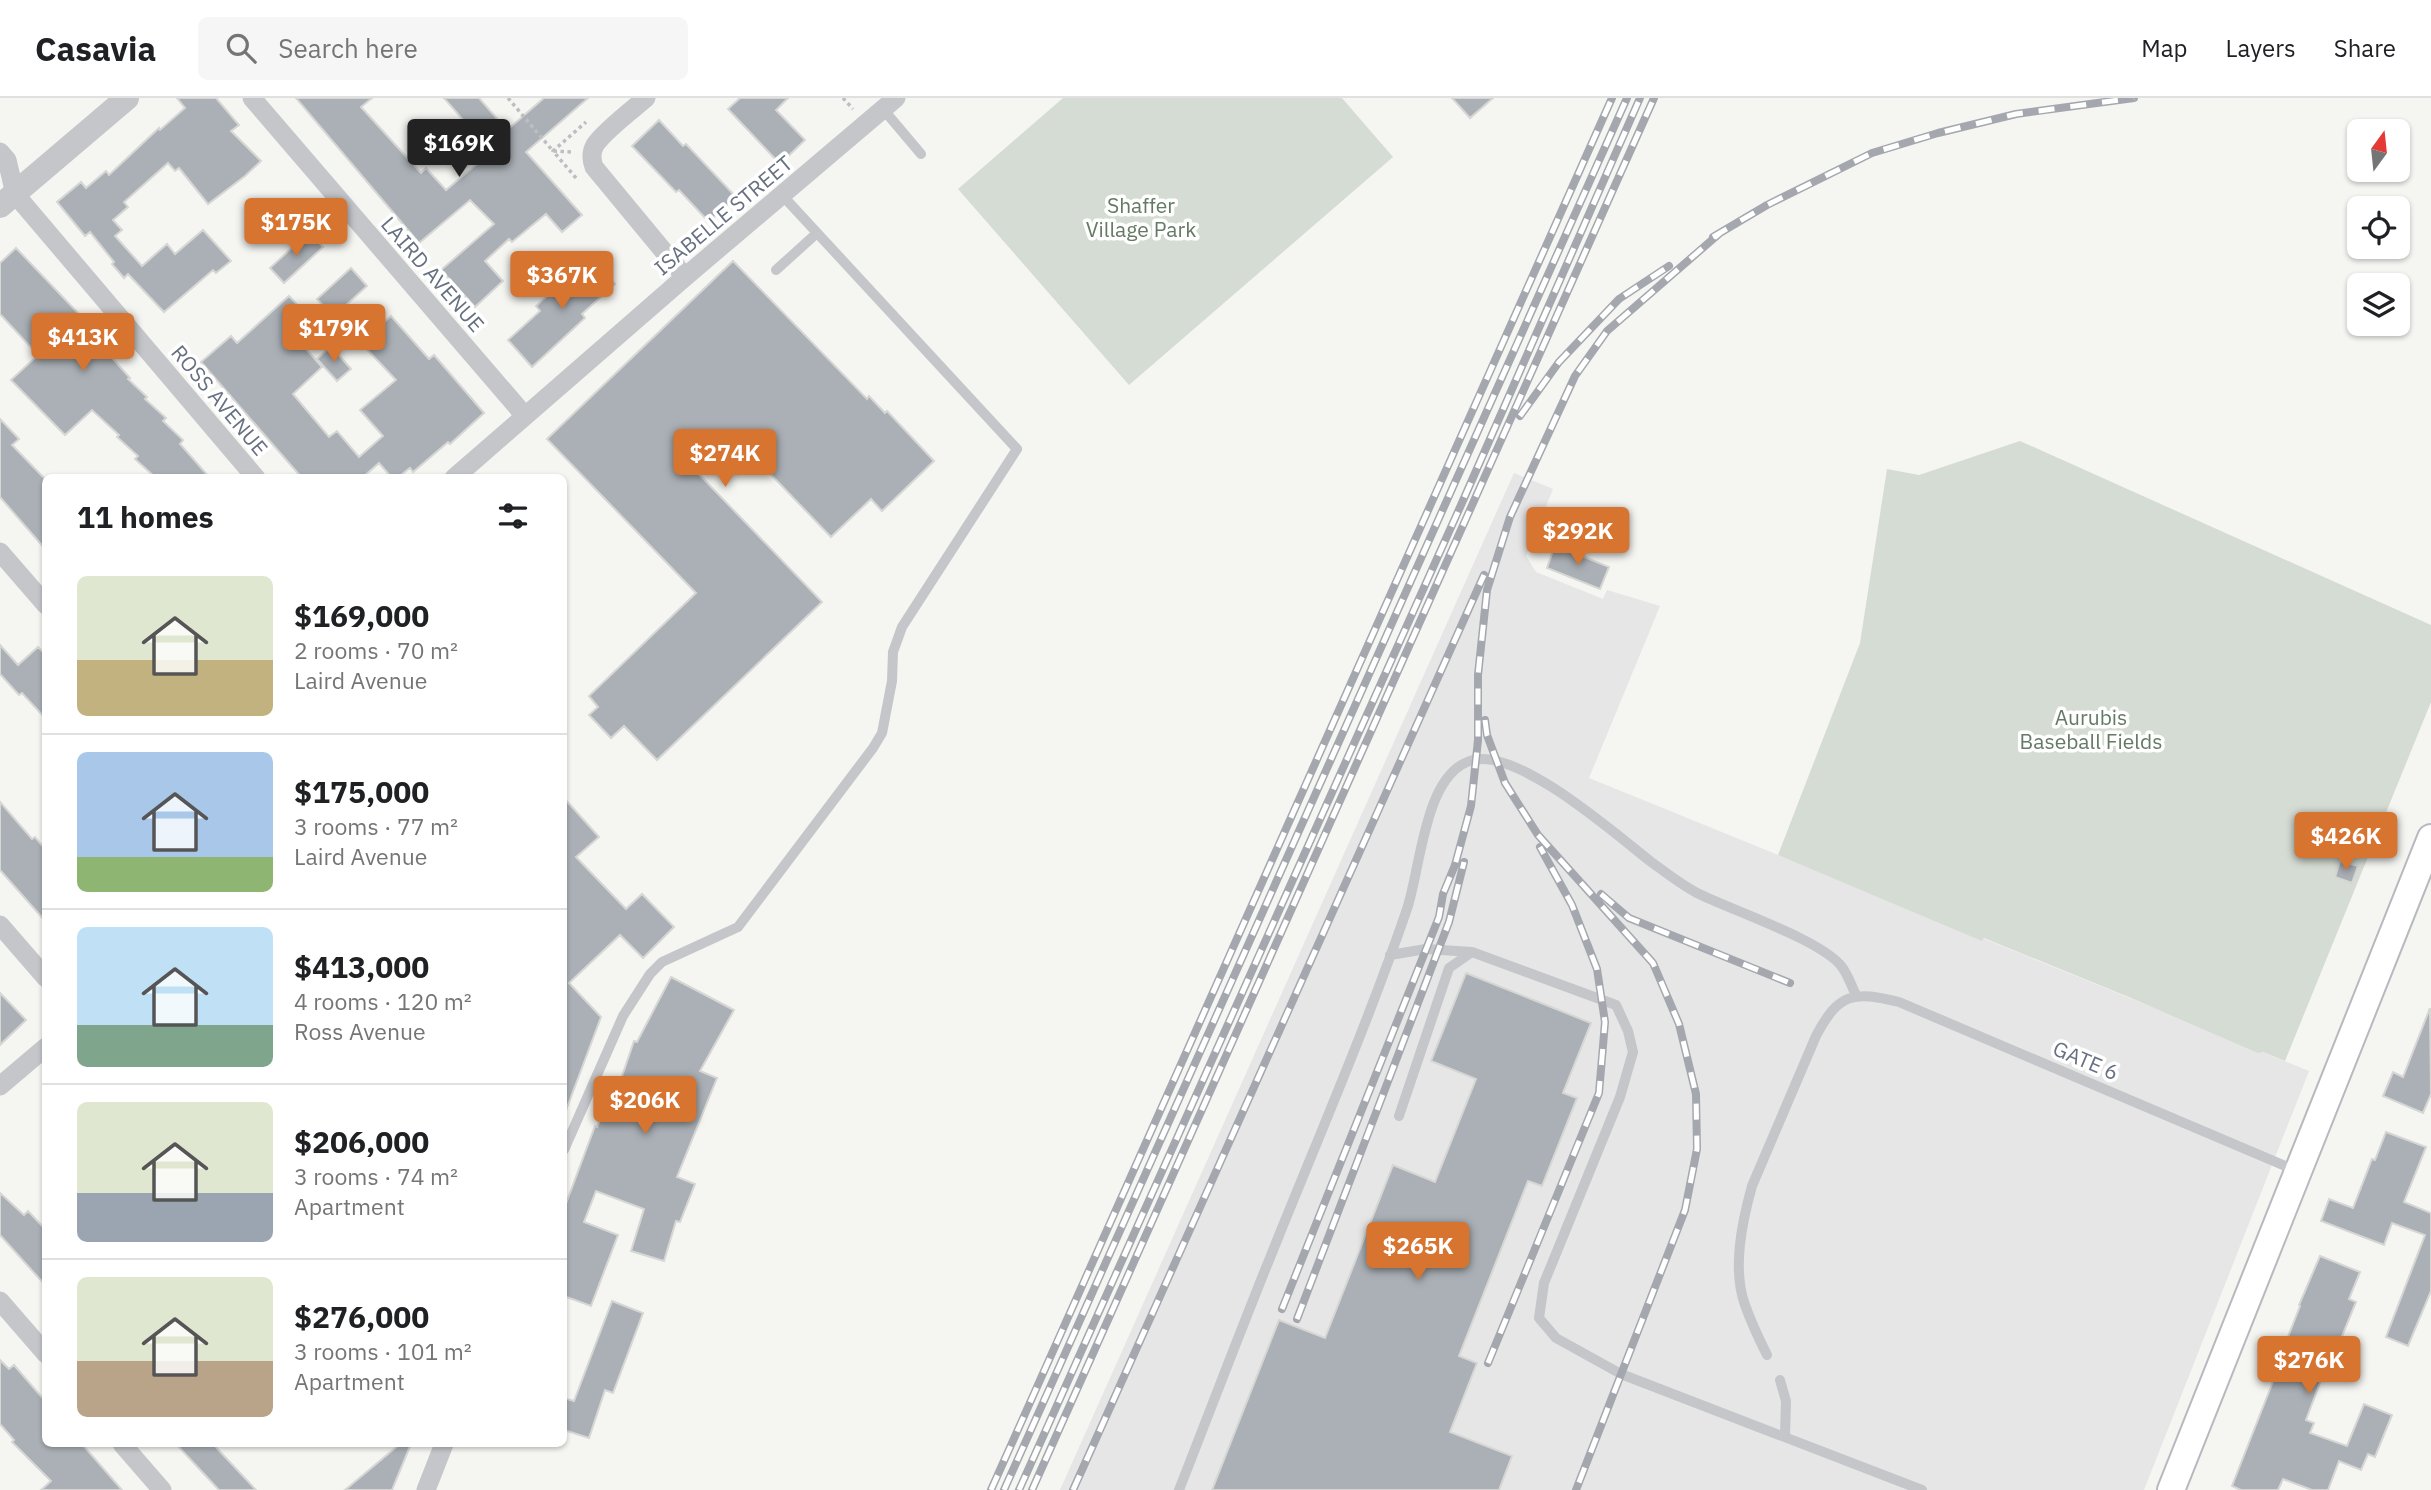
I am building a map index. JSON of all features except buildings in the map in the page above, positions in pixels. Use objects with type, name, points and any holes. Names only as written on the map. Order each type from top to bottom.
[{"type":"main road","points":[[2171,1490],[2431,838]]},
{"type":"street","points":[[7,200],[127,98]]},
{"type":"street","name":"LAIRD AVENUE","points":[[252,98],[525,416]]},
{"type":"street","points":[[646,98],[597,142],[592,155],[594,167],[685,277]]},
{"type":"street","name":"ISABELLE STREET","points":[[459,474],[685,277],[890,104]]},
{"type":"street","name":"ROSS AVENUE","points":[[0,152],[7,160],[7,200],[252,474]]},
{"type":"street","points":[[0,552],[42,600]]},
{"type":"street","points":[[0,925],[42,973]]},
{"type":"street","points":[[0,1086],[42,1050]]},
{"type":"street","points":[[0,1301],[42,1349]]},
{"type":"street","points":[[125,1447],[162,1490]]},
{"type":"street","points":[[426,1490],[441,1447]]},
{"type":"lane","points":[[890,104],[921,154]]},
{"type":"lane","points":[[567,1143],[623,1016],[650,974],[662,962],[738,927],[873,748],[882,733],[892,681],[892,652],[902,628],[1017,449],[782,195]]},
{"type":"lane","points":[[776,270],[817,233]]},
{"type":"lane","points":[[1179,1490],[1329,1117],[1390,955],[1408,906],[1433,804],[1450,773],[1462,764],[1476,759],[1497,760],[1557,789],[1671,877],[1818,949],[1843,968],[1856,995],[1836,1007],[1825,1018],[1752,1186],[1747,1204],[1740,1244],[1740,1275],[1744,1303],[1767,1355]]},
{"type":"lane","points":[[1390,955],[1426,949],[1472,952],[1616,1005],[1628,1031],[1633,1052],[1620,1097],[1544,1283],[1539,1318],[1556,1338],[1621,1374],[1922,1490]]},
{"type":"lane","points":[[1399,1116],[1450,968],[1472,952]]},
{"type":"lane","name":"GATE 6","points":[[1856,995],[1899,1002],[2297,1171]]},
{"type":"lane","points":[[1780,1380],[1786,1401],[1785,1436]]},
{"type":"path","points":[[508,98],[553,151],[570,151]]},
{"type":"path","points":[[843,98],[857,114]]},
{"type":"shaded area","points":[[1514,473],[1553,489],[1526,556],[1536,572],[1603,599],[1607,590],[1660,606],[1589,778],[2309,1071],[2144,1490],[1060,1490]]},
{"type":"green space","name":"Shaffer Village Park","points":[[1063,98],[1342,98],[1393,157],[1129,385],[958,189]]},
{"type":"green space","name":"Aurubis Baseball Fields","points":[[2020,441],[2431,625],[2431,702],[2285,1061],[2263,1052],[2258,1053],[1984,938],[1982,941],[1778,855],[1860,643],[1887,469],[1919,475]]},
{"type":"railway","points":[[991,1490],[1612,98]]},
{"type":"railway","points":[[1004,1490],[1627,98]]},
{"type":"railway","points":[[1019,1490],[1461,505],[1640,98]]},
{"type":"railway","points":[[1032,1490],[1654,98]]},
{"type":"railway","points":[[1713,237],[1767,205],[1872,153],[2016,114],[2134,98]]},
{"type":"railway","points":[[1282,1309],[1439,917],[1443,894],[1455,865],[1471,806],[1478,740],[1478,675],[1487,590],[1510,517],[1575,376],[1607,331],[1720,233]]},
{"type":"railway","points":[[1520,416],[1559,362],[1619,299],[1669,266]]},
{"type":"railway","points":[[1073,1490],[1484,575]]},
{"type":"railway","points":[[1485,720],[1487,735],[1505,783],[1538,835],[1653,963],[1679,1024],[1696,1094],[1697,1149],[1685,1210],[1576,1490]]},
{"type":"railway","points":[[1488,1363],[1599,1093],[1605,1022],[1597,969],[1572,905],[1540,847]]},
{"type":"railway","points":[[1297,1319],[1449,922],[1464,862]]},
{"type":"railway","points":[[1601,894],[1629,918],[1790,983]]}]
